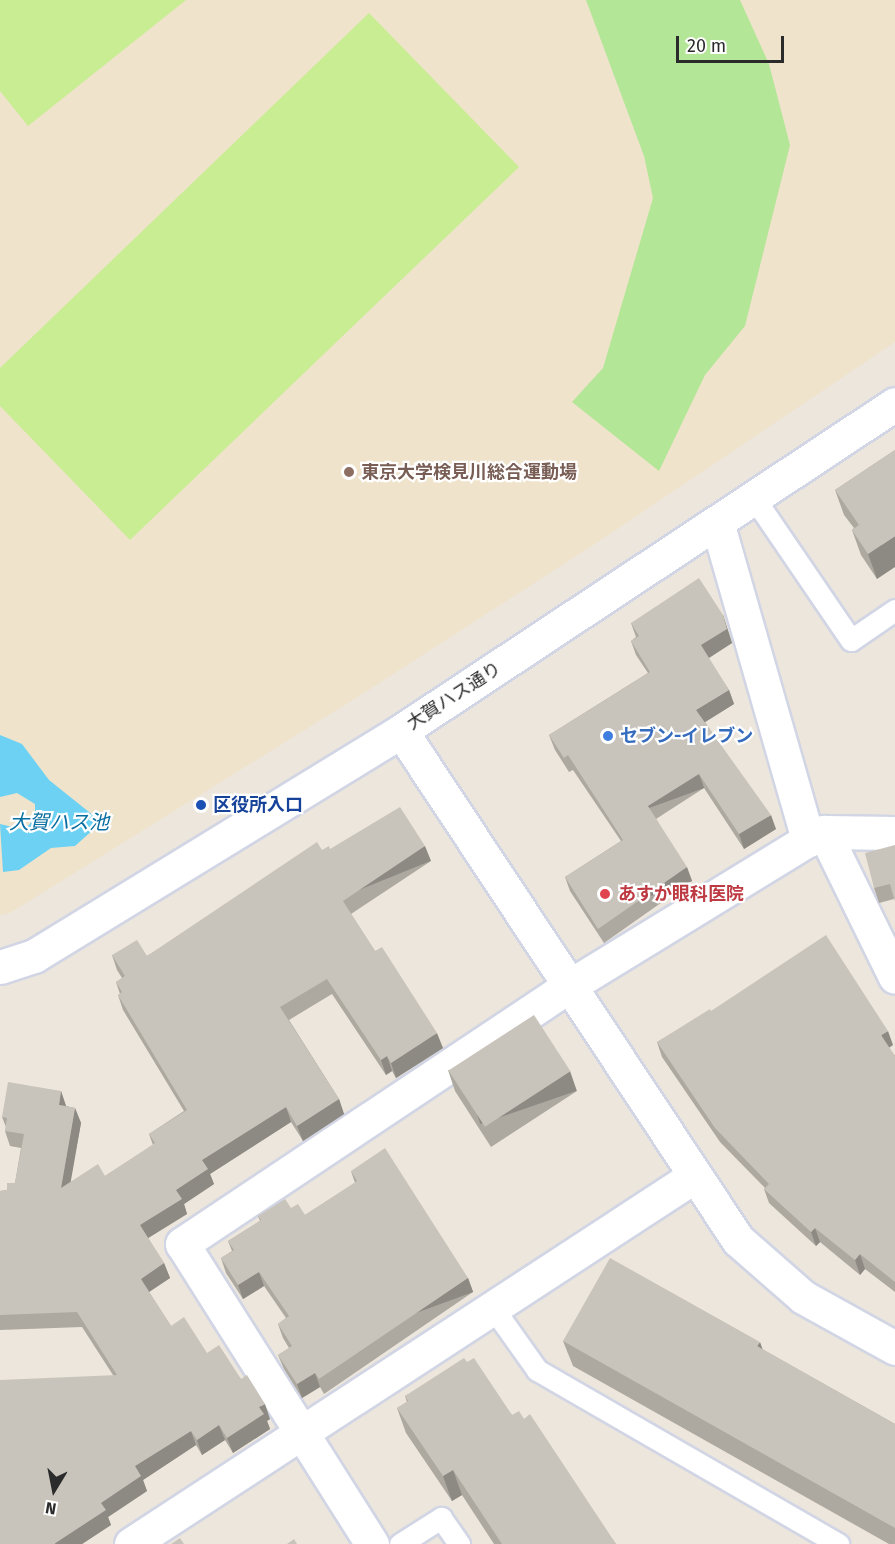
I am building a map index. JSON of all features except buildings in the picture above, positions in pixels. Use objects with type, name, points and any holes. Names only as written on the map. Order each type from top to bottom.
[{"type":"street","name":"大賀ハス通り","points":[[0,967],[34,956],[401,731],[895,404]]},
{"type":"street","points":[[717,522],[816,836],[895,977]]},
{"type":"street","points":[[401,731],[571,985],[693,1177],[738,1240],[804,1297],[895,1348]]},
{"type":"street","points":[[372,1544],[300,1435],[182,1244],[571,985],[816,836],[895,833]]},
{"type":"street","points":[[131,1544],[693,1177]]},
{"type":"lane","points":[[754,498],[851,640],[895,610]]},
{"type":"lane","points":[[493,1308],[537,1370],[838,1544]]},
{"type":"lane","points":[[400,1544],[441,1518],[459,1544]]},
{"type":"shaded area","name":"東京大学検見川総合運動場","points":[[0,0],[895,0],[895,342],[598,542],[356,698],[10,913],[0,915]]},
{"type":"green space","points":[[0,0],[186,0],[28,126],[0,91]]},
{"type":"green space","points":[[586,0],[740,0],[769,64],[790,145],[745,326],[705,375],[659,471],[572,402],[603,368],[653,198],[644,156]]},
{"type":"green space","points":[[369,13],[519,167],[130,540],[0,406],[0,368]]},
{"type":"water","name":"大賀ハス池","points":[[0,735],[22,744],[49,780],[94,816],[94,829],[75,846],[51,848],[19,870],[3,872],[0,824],[21,829],[29,825],[35,816],[35,804],[17,793],[0,797]]},
{"type":"place","name":"東京大学検見川総合運動場","points":[[349,472]]},
{"type":"place","name":"セブン-イレブン","points":[[608,736]]},
{"type":"place","name":"区役所入口","points":[[201,805]]},
{"type":"place","name":"あすか眼科医院","points":[[605,894]]}]
